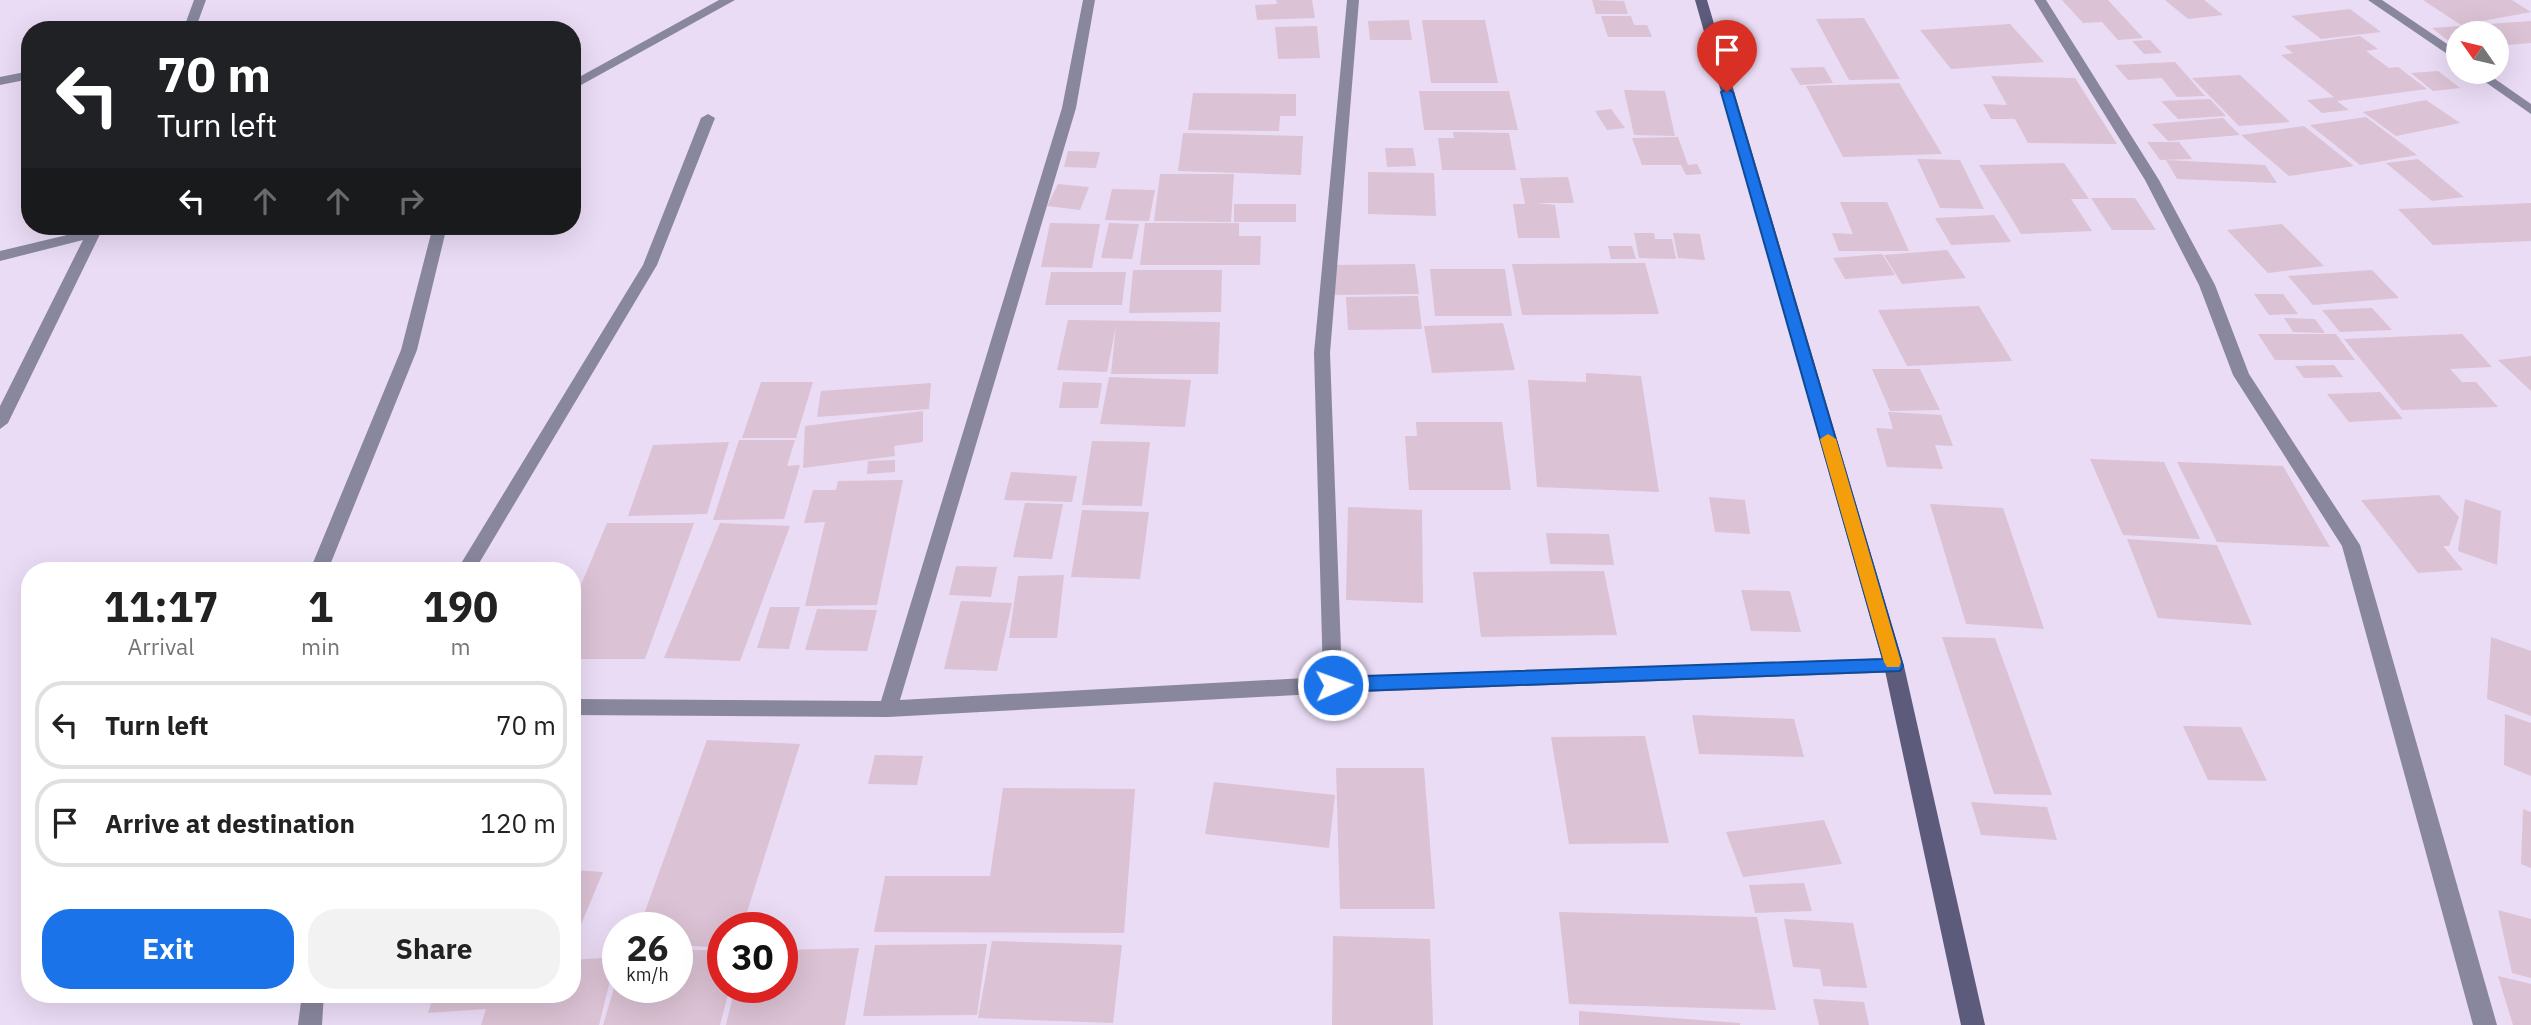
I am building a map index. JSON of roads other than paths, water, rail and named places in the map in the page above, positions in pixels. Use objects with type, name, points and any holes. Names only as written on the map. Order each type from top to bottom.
[{"type":"street","points":[[192,21],[200,0]]},
{"type":"street","points":[[581,81],[729,0]]},
{"type":"street","points":[[887,709],[1069,108],[1089,0]]},
{"type":"street","points":[[1333,685],[1322,353],[1353,0]]},
{"type":"street","points":[[1701,0],[1894,666],[1973,1025]]},
{"type":"street","points":[[2040,0],[2152,180],[2207,285],[2241,375],[2351,545],[2485,1025]]},
{"type":"street","points":[[2374,0],[2446,49]]},
{"type":"street","points":[[0,80],[21,76]]},
{"type":"street","points":[[2494,84],[2531,110]]},
{"type":"street","points":[[471,562],[650,265],[708,118]]},
{"type":"street","points":[[0,256],[77,235]]},
{"type":"street","points":[[0,423],[93,235]]},
{"type":"street","points":[[322,562],[409,350],[438,235]]},
{"type":"street","points":[[581,707],[887,709],[1333,685],[1894,666]]},
{"type":"street","points":[[310,1025],[312,1003]]}]
